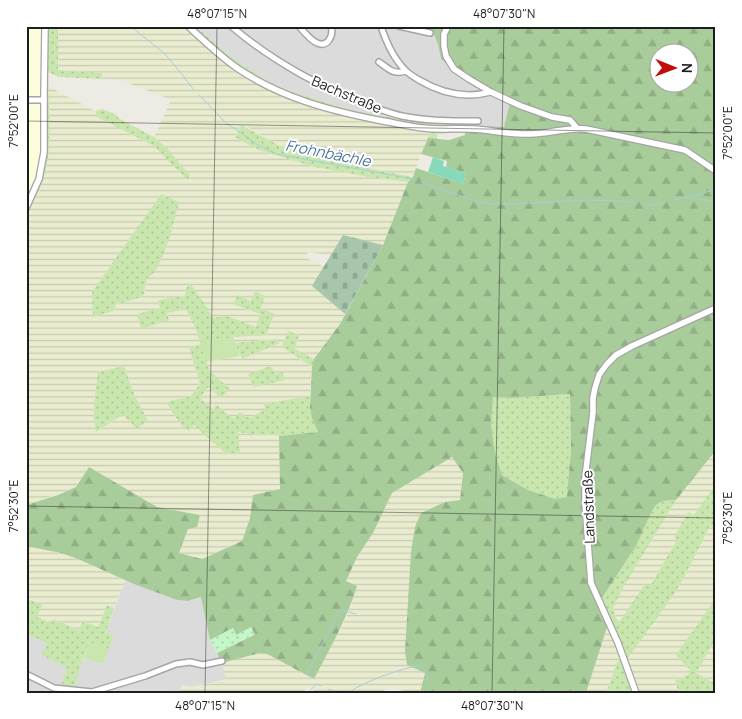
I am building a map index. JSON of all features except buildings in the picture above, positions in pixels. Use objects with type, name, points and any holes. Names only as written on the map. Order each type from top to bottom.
[{"type":"street","points":[[26,208],[39,179],[44,160],[45,26]]},
{"type":"street","points":[[188,26],[237,68],[287,95],[315,105],[361,117],[422,128],[470,129],[530,134],[576,128],[586,129],[685,150],[716,171]]},
{"type":"street","name":"Bachstraße","points":[[231,26],[242,36],[295,72],[356,101],[399,116],[424,120],[478,121]]},
{"type":"street","points":[[299,26],[316,43],[321,44],[330,39],[333,32],[331,26]]},
{"type":"street","points":[[382,26],[389,48],[406,71],[432,87],[442,91],[461,94],[491,92]]},
{"type":"street","points":[[400,26],[430,33]]},
{"type":"street","points":[[448,26],[444,34],[444,46],[446,56],[454,69],[491,92],[521,106],[552,117],[570,120],[576,128]]},
{"type":"street","points":[[379,62],[394,72],[406,71]]},
{"type":"street","points":[[26,100],[44,100]]},
{"type":"street","name":"Landstraße","points":[[636,693],[618,643],[591,583],[585,478],[593,398],[599,375],[616,355],[716,308]]},
{"type":"street","points":[[26,674],[54,691],[92,692],[145,676],[176,664],[190,662],[202,665],[222,661]]},
{"type":"shaded area","points":[[26,26],[43,26],[43,152],[39,175],[26,205]]},
{"type":"shaded area","points":[[58,26],[184,26],[204,45],[237,71],[275,94],[309,106],[384,124],[430,132],[413,177],[328,160],[280,146],[242,124],[235,136],[259,150],[315,167],[408,182],[383,245],[343,236],[331,255],[308,252],[306,258],[324,267],[312,286],[345,314],[340,324],[314,359],[295,349],[299,335],[288,331],[291,354],[312,367],[310,396],[263,404],[267,409],[250,418],[245,416],[234,420],[218,405],[213,409],[200,398],[208,387],[230,389],[210,373],[206,362],[240,356],[242,359],[276,339],[235,343],[233,337],[269,335],[261,308],[265,296],[255,291],[251,301],[233,304],[260,315],[256,328],[227,316],[214,319],[186,289],[185,296],[158,300],[169,320],[167,313],[187,309],[201,344],[189,348],[200,383],[191,396],[166,402],[181,425],[279,436],[280,489],[253,495],[250,518],[242,541],[202,559],[179,553],[188,529],[200,515],[157,507],[89,468],[76,487],[26,505],[26,216],[40,187],[47,165],[49,141],[48,86],[95,111],[99,118],[154,146],[187,179],[166,147],[154,137],[171,100],[121,80],[102,79],[102,73],[58,70]],"holes":[[[161,194],[175,220],[161,261],[147,278],[146,288],[142,297],[115,305],[116,309],[94,317],[92,292]],[[124,366],[134,394],[148,421],[136,429],[123,414],[97,431],[98,372]]]},
{"type":"shaded area","points":[[195,26],[434,26],[432,30],[438,44],[441,59],[453,70],[511,97],[504,128],[404,120],[354,111],[289,91],[244,66]]},
{"type":"shaded area","points":[[716,450],[716,484],[694,515],[688,512],[674,537],[677,540],[650,586],[620,621],[617,620],[613,608],[624,586],[674,502]]},
{"type":"shaded area","points":[[452,457],[463,473],[460,500],[445,502],[421,513],[425,673],[420,693],[391,688],[377,693],[311,693],[314,690],[310,686],[302,693],[171,693],[172,690],[180,692],[182,685],[192,687],[226,680],[222,663],[260,653],[267,654],[314,679],[352,603],[357,586],[346,581],[357,557],[373,533],[392,493]]},
{"type":"shaded area","points":[[710,525],[716,529],[716,599],[677,655],[690,672],[675,681],[679,693],[636,693],[624,662],[675,593]]},
{"type":"shaded area","points":[[26,546],[61,553],[125,580],[114,608],[107,605],[98,627],[83,621],[79,630],[54,619],[52,623],[37,616],[30,601],[26,608]]},
{"type":"shaded area","points":[[125,580],[177,600],[188,601],[202,597],[210,640],[222,663],[227,679],[192,687],[182,685],[180,692],[172,690],[171,693],[26,693],[26,634],[47,643],[67,668],[72,689],[84,658],[103,664],[114,635],[106,632]]},
{"type":"shaded area","points":[[609,621],[621,652],[606,693],[586,693]]},
{"type":"shaded area","points":[[716,638],[716,684],[695,673]]},
{"type":"green space","points":[[43,26],[58,26],[58,70],[102,73],[102,79],[59,77],[48,72],[49,149],[45,173],[37,195],[26,216],[26,205],[39,175],[43,152]]},
{"type":"green space","points":[[184,26],[195,26],[244,66],[289,91],[354,111],[404,120],[465,125],[465,132],[437,134],[437,139],[428,138],[430,132],[383,124],[294,102],[250,81],[216,55]]},
{"type":"green space","points":[[434,26],[716,26],[716,450],[676,500],[662,501],[656,505],[636,546],[600,601],[609,621],[586,693],[420,693],[425,673],[407,665],[405,651],[411,552],[415,527],[421,513],[445,502],[460,500],[463,473],[452,457],[392,493],[373,533],[357,557],[346,581],[357,586],[343,622],[314,679],[267,654],[260,653],[222,663],[217,653],[254,635],[236,635],[233,628],[210,640],[201,597],[188,601],[177,600],[134,584],[78,559],[61,553],[26,546],[26,505],[76,487],[89,467],[157,507],[200,515],[197,527],[188,529],[179,553],[202,559],[242,541],[250,518],[253,495],[280,489],[279,436],[318,432],[310,407],[314,359],[340,324],[383,245],[408,182],[413,177],[416,168],[463,184],[466,173],[446,167],[447,161],[421,154],[428,138],[449,140],[465,135],[465,125],[504,127],[511,97],[453,70],[441,59],[438,44],[432,30]],"holes":[[[570,394],[571,450],[567,497],[555,499],[528,490],[502,475],[495,453],[491,424],[493,397],[512,398]]]},
{"type":"green space","points":[[102,109],[115,114],[120,119],[154,137],[166,147],[190,175],[187,180],[154,146],[99,118],[95,111]]},
{"type":"green space","points":[[242,124],[280,146],[328,160],[413,177],[408,182],[369,177],[315,167],[259,150],[235,137]]},
{"type":"green space","points":[[433,157],[444,161],[443,166],[466,173],[463,184],[428,172]]},
{"type":"green space","points":[[161,194],[179,202],[163,255],[158,266],[147,278],[144,294],[142,297],[115,305],[116,310],[93,317],[92,292]]},
{"type":"green space","points":[[343,235],[383,245],[345,314],[312,286]]},
{"type":"green space","points":[[190,283],[214,318],[227,316],[256,327],[260,314],[233,304],[238,295],[251,301],[255,291],[265,296],[261,308],[274,314],[267,333],[270,335],[234,337],[200,343],[196,329],[186,309],[167,313],[169,320],[141,329],[137,314],[160,308],[158,300],[185,296],[186,289]]},
{"type":"green space","points":[[288,331],[299,335],[295,349],[314,359],[312,367],[282,347]]},
{"type":"green space","points":[[233,337],[240,356],[206,362],[200,343]]},
{"type":"green space","points":[[276,339],[280,343],[242,359],[235,343]]},
{"type":"green space","points":[[201,344],[210,373],[230,389],[221,398],[208,387],[200,398],[213,409],[217,405],[234,419],[240,412],[250,418],[266,409],[263,404],[310,396],[312,415],[318,432],[279,436],[238,432],[240,452],[226,454],[194,425],[189,431],[181,425],[166,402],[191,396],[200,384],[189,347]]},
{"type":"green space","points":[[124,366],[134,394],[148,421],[136,429],[123,414],[96,432],[94,407],[98,372]]},
{"type":"green space","points":[[271,366],[275,374],[282,371],[285,380],[254,387],[248,374]]},
{"type":"green space","points":[[570,394],[571,450],[568,497],[555,499],[528,490],[502,475],[495,453],[491,424],[493,397],[512,398]]},
{"type":"green space","points":[[716,484],[716,529],[710,526],[675,593],[625,662],[636,693],[606,693],[621,652],[600,601],[636,546],[656,505],[662,501],[676,500],[624,586],[613,608],[617,620],[620,621],[645,584],[650,586],[677,540],[674,537],[688,512],[694,515]]},
{"type":"green space","points":[[716,598],[716,638],[696,673],[716,684],[716,693],[679,693],[675,681],[689,674],[690,670],[676,655]]},
{"type":"green space","points":[[30,600],[42,605],[37,617],[52,623],[53,619],[79,630],[83,621],[98,627],[107,605],[114,608],[106,632],[114,635],[109,649],[89,642],[73,689],[61,687],[67,668],[42,655],[47,643],[26,634],[26,608]]},
{"type":"green space","points":[[251,627],[255,634],[217,653],[210,640],[233,628],[236,635]]},
{"type":"green space","points":[[89,642],[109,649],[103,664],[84,658]]},
{"type":"waterway","name":"Frohnbächle","points":[[131,26],[164,53],[194,90]]},
{"type":"waterway","name":"Frohnbächle","points":[[199,95],[225,122],[258,145],[277,154],[413,179]]},
{"type":"waterway","name":"Frohnbächle","points":[[421,182],[480,202],[493,204],[584,200],[635,203]]},
{"type":"waterway","points":[[690,196],[716,189]]},
{"type":"waterway","name":"Frohnbächle","points":[[674,200],[687,197],[716,202]]},
{"type":"waterway","name":"Frohnbächle","points":[[645,204],[653,205],[666,202]]},
{"type":"waterway","points":[[314,679],[307,672],[340,610],[356,614]]},
{"type":"waterway","points":[[352,690],[386,675],[421,665],[427,674],[428,683]]},
{"type":"waterway","points":[[307,693],[317,684],[321,686]]},
{"type":"waterway","points":[[328,689],[348,692]]}]
